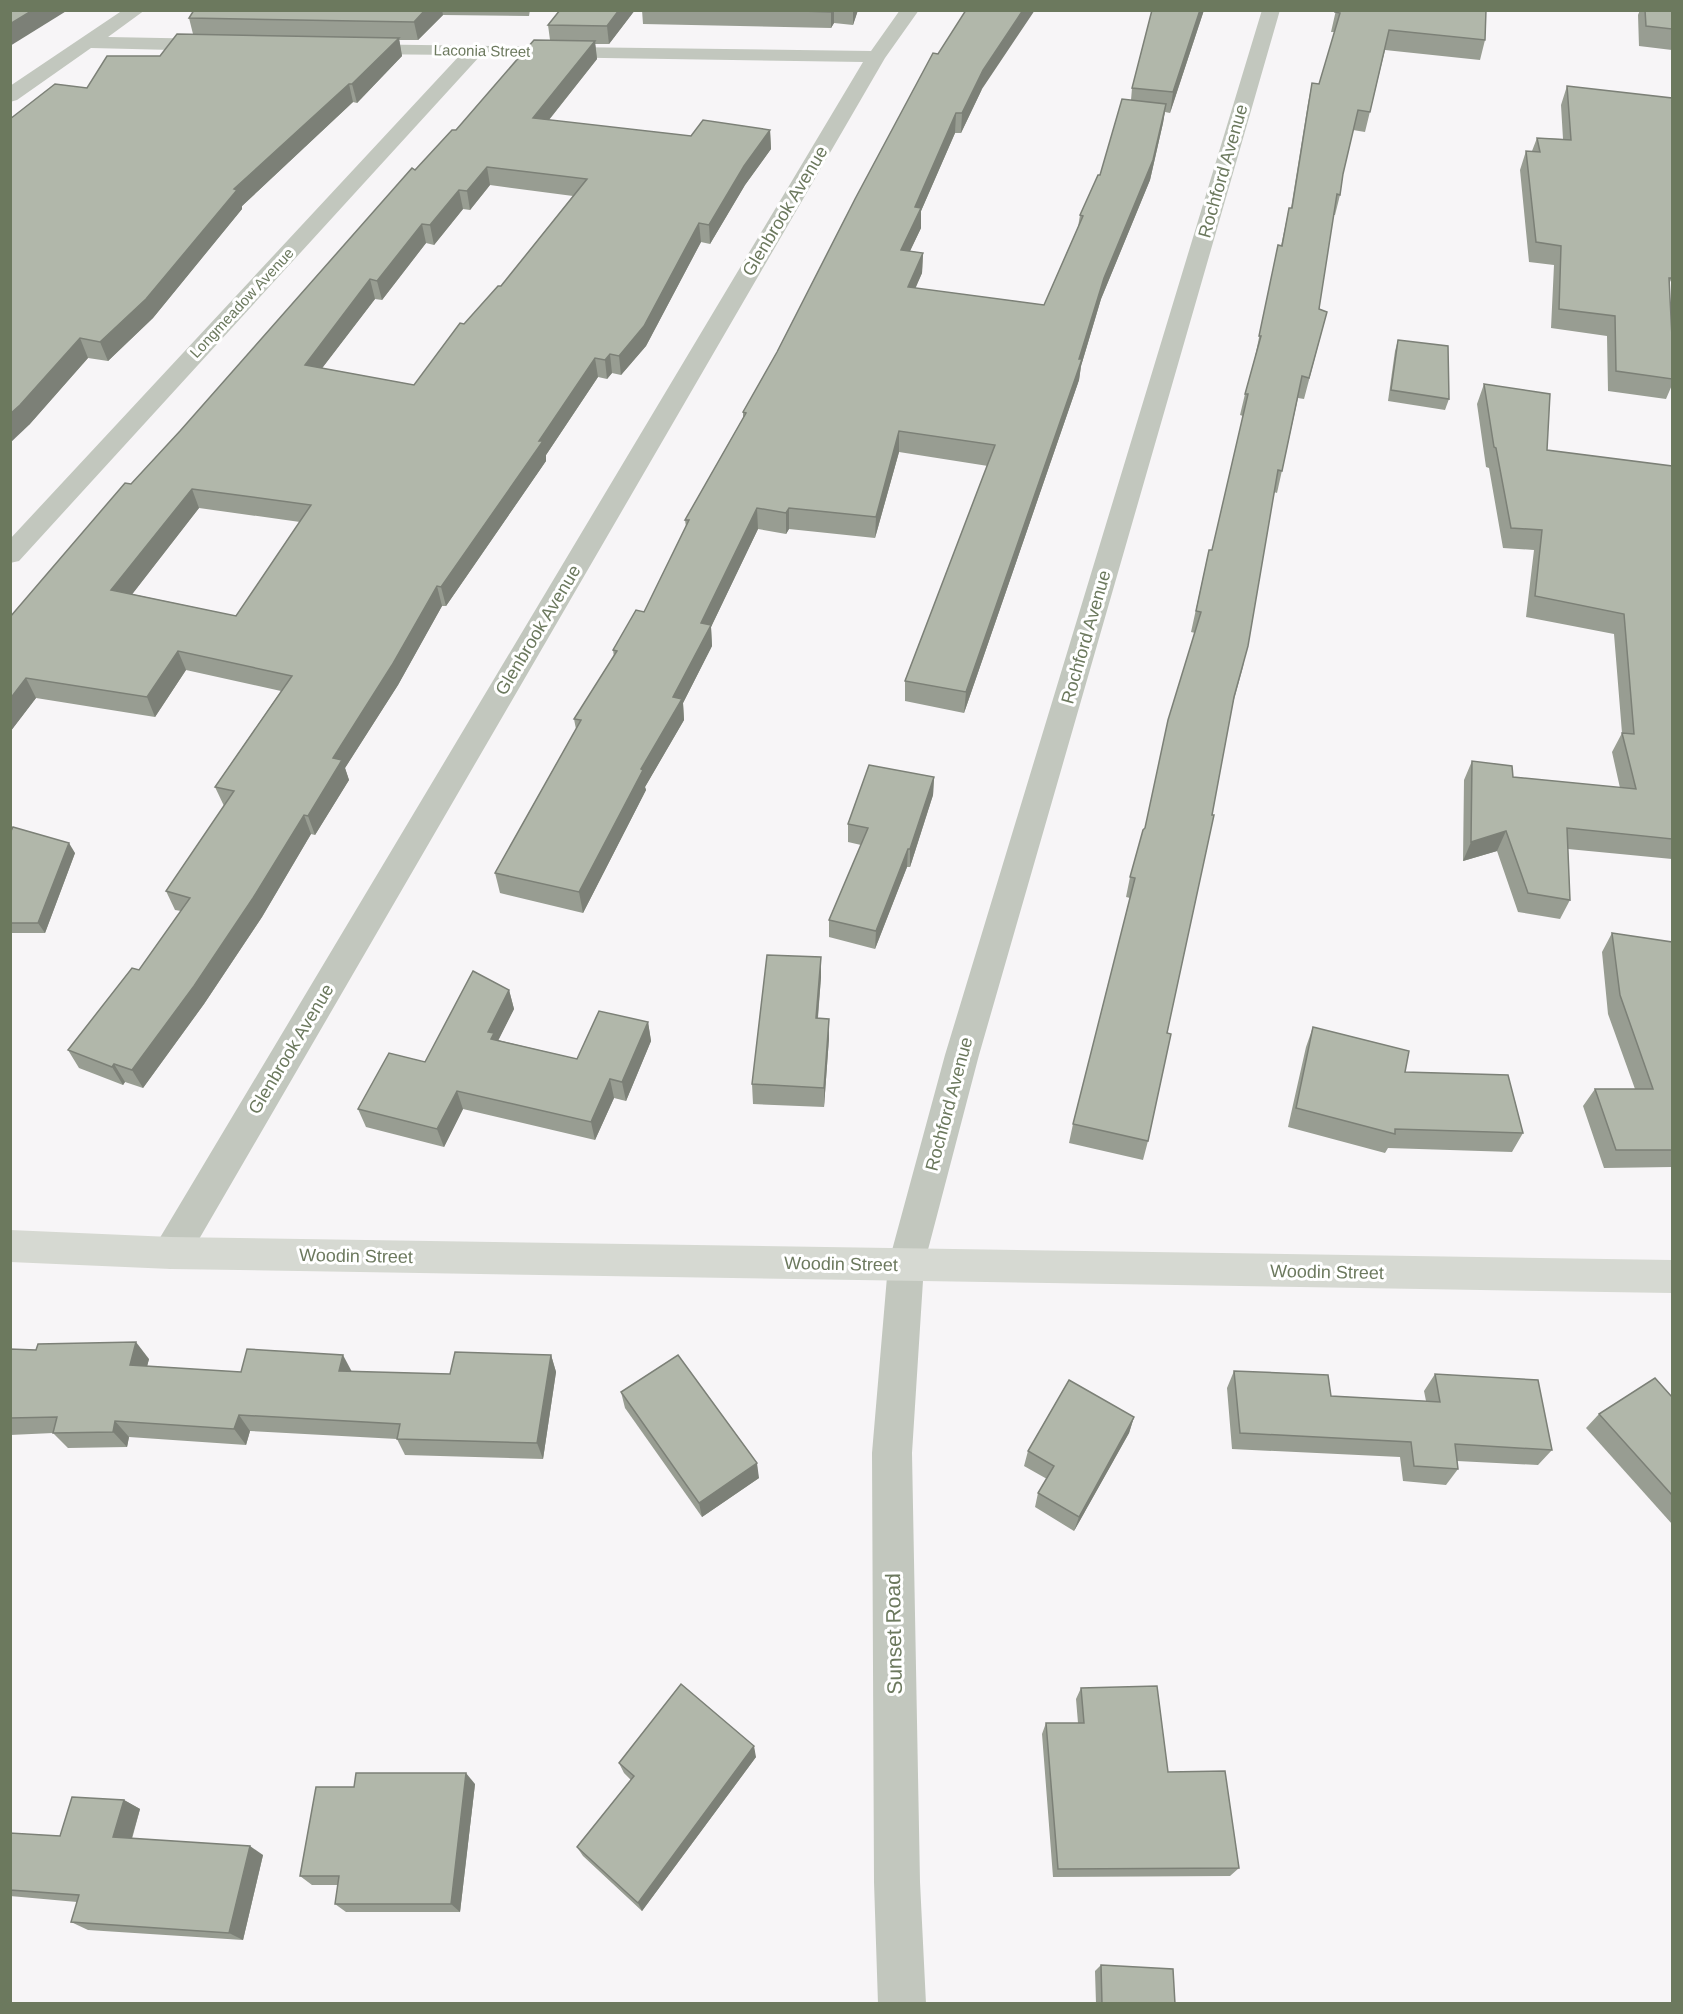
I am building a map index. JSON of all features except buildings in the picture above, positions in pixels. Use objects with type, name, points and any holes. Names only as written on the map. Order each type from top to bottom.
[{"type":"main road","name":"Woodin Street","points":[[10,1246],[171,1253],[1672,1277]]},
{"type":"street","points":[[10,96],[33,78],[136,10]]},
{"type":"street","name":"Glenbrook Avenue","points":[[171,1253],[876,57],[910,10]]},
{"type":"street","name":"Rochford Avenue","points":[[906,1265],[962,1055],[1271,10]]},
{"type":"street","points":[[88,42],[235,45]]},
{"type":"street","name":"Laconia Street","points":[[343,48],[876,57]]},
{"type":"street","name":"Longmeadow Avenue","points":[[10,555],[474,51]]},
{"type":"street","name":"Sunset Road","points":[[902,2004],[897,1882],[892,1452],[906,1265]]}]
